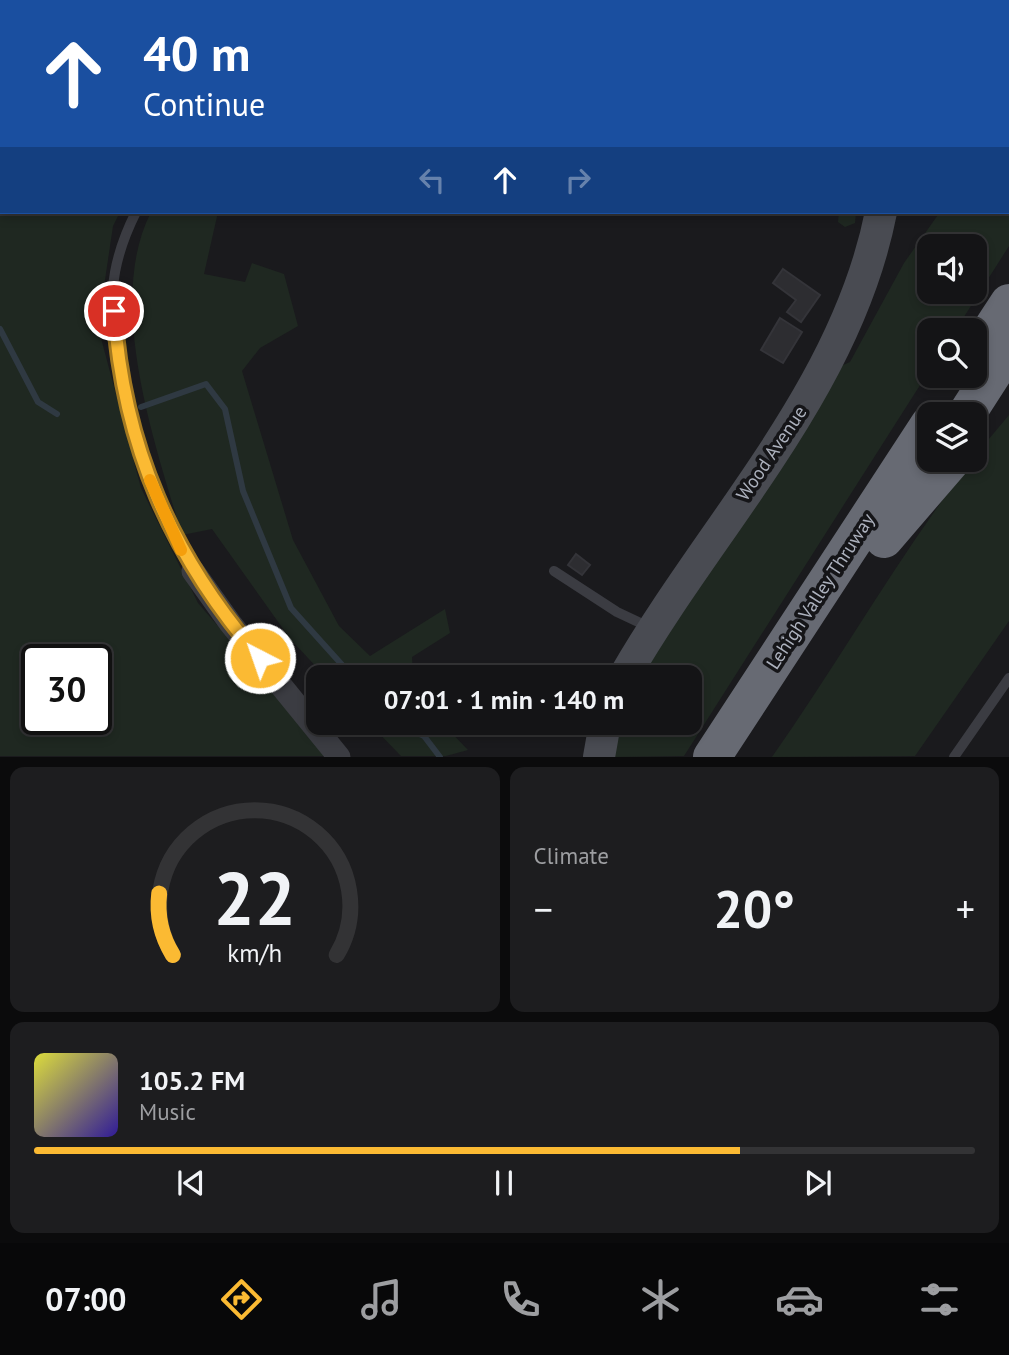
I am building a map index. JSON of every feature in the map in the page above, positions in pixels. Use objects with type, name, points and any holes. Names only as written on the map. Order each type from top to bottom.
[{"type":"highway","points":[[987,337],[1009,303]]},
{"type":"highway","points":[[974,402],[1009,348]]},
{"type":"highway","points":[[987,419],[1009,393]]},
{"type":"highway","name":"Lehigh Valley Thruway","points":[[712,757],[917,443]]},
{"type":"highway","name":"Lehigh Valley Thruway","points":[[742,757],[928,472]]},
{"type":"highway","points":[[884,539],[942,472]]},
{"type":"main road","name":"Wood Avenue","points":[[632,665],[827,366],[863,286],[881,214]]},
{"type":"main road","points":[[599,757],[603,735]]},
{"type":"street","points":[[193,570],[230,623],[340,757]]},
{"type":"lane","points":[[135,214],[121,242],[113,289],[116,333],[130,413],[147,473],[169,530],[193,570]]},
{"type":"lane","points":[[554,571],[618,612],[654,629]]},
{"type":"lane","points":[[954,757],[1009,678]]},
{"type":"shaded area","points":[[0,214],[119,214],[113,226],[98,327],[141,488],[198,603],[306,728],[306,735],[312,735],[330,756],[0,756]]},
{"type":"shaded area","points":[[150,214],[218,214],[204,274],[245,282],[252,263],[284,274],[298,326],[260,348],[242,371],[293,540],[339,626],[370,656],[445,609],[450,633],[412,657],[412,665],[315,665],[291,640],[212,529],[182,535],[159,459],[139,373],[133,330],[133,288],[138,248]]},
{"type":"shaded area","points":[[839,214],[856,214],[855,223],[845,227],[838,222]]},
{"type":"shaded area","points":[[939,214],[1009,214],[1009,246],[987,281],[987,234],[924,234]]},
{"type":"shaded area","points":[[917,245],[917,304],[972,304],[963,318],[917,318],[918,388],[702,728],[702,665],[643,665],[841,366],[850,362],[904,263]]},
{"type":"shaded area","points":[[1009,415],[1009,621],[915,756],[772,757],[945,496],[963,472],[987,472],[987,442]]},
{"type":"shaded area","points":[[381,735],[454,735],[468,750],[446,756],[401,756]]},
{"type":"shaded area","points":[[616,735],[697,735],[684,756],[611,757]]},
{"type":"building","points":[[783,269],[820,295],[801,322],[787,312],[796,300],[773,283]]},
{"type":"building","points":[[780,318],[802,332],[783,363],[761,350]]},
{"type":"building","points":[[576,554],[590,565],[582,575],[568,565]]},
{"type":"waterway","points":[[0,329],[38,402],[57,414]]},
{"type":"waterway","points":[[141,407],[206,384],[225,409],[243,491],[291,608],[342,665]]},
{"type":"waterway","points":[[422,735],[440,757]]},
{"type":"slow traffic","points":[[150,480],[169,530],[181,550]]},
{"type":"route","points":[[114,311],[130,413],[147,473],[169,530],[230,623],[260,658]]}]
